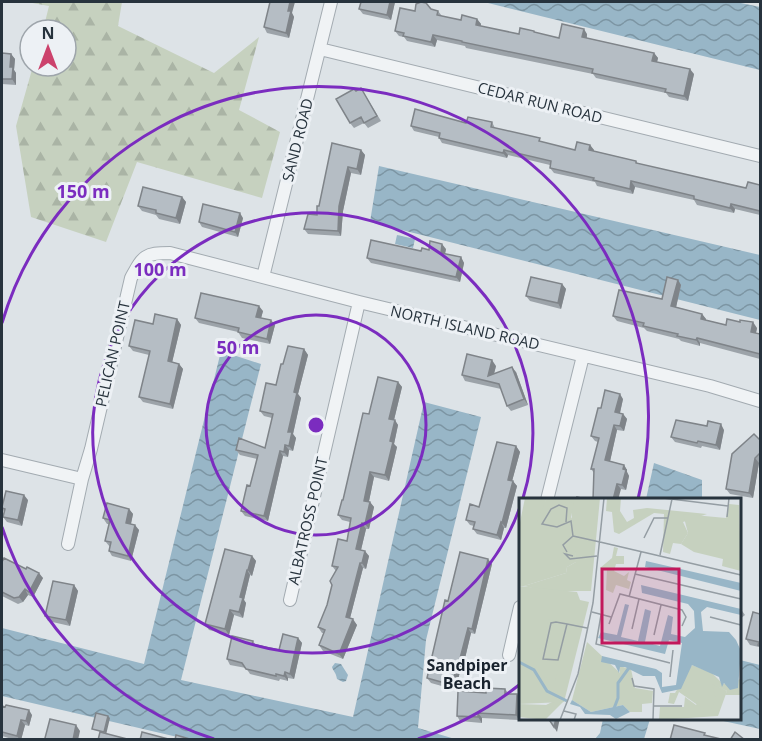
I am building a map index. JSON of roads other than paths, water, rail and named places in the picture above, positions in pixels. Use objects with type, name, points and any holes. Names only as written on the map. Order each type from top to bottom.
[{"type":"street","name":"SAND ROAD","points":[[264,278],[332,2]]},
{"type":"street","name":"CEDAR RUN ROAD","points":[[320,49],[760,156]]},
{"type":"street","name":"PELICAN POINT","points":[[68,544],[131,278],[141,260],[154,253],[170,253]]},
{"type":"street","name":"NORTH ISLAND ROAD","points":[[170,253],[359,302],[710,386],[760,401]]},
{"type":"street","name":"ALBATROSS POINT","points":[[290,600],[359,302]]},
{"type":"street","points":[[548,498],[583,356]]},
{"type":"street","points":[[2,460],[82,479]]},
{"type":"street","points":[[509,655],[519,611]]},
{"type":"water","points":[[484,2],[736,2],[760,7],[760,70]]},
{"type":"water","points":[[379,166],[760,255],[760,320],[370,222]]},
{"type":"water","points":[[397,235],[415,239],[413,248],[395,244]]},
{"type":"water","points":[[221,351],[261,364],[181,680],[353,717],[424,402],[481,417],[426,640],[418,728],[455,739],[186,739],[2,696],[2,628],[144,664]]},
{"type":"water","points":[[654,463],[702,480],[702,498],[646,498]]},
{"type":"water","points":[[741,660],[760,665],[760,729],[719,720],[741,720]]},
{"type":"water","points":[[335,663],[341,664],[348,675],[346,681],[337,679],[332,667]]},
{"type":"water","points":[[603,720],[650,720],[644,739],[595,739],[600,733]]},
{"type":"district","name":"Sandpiper Beach","points":[[467,674]]}]
